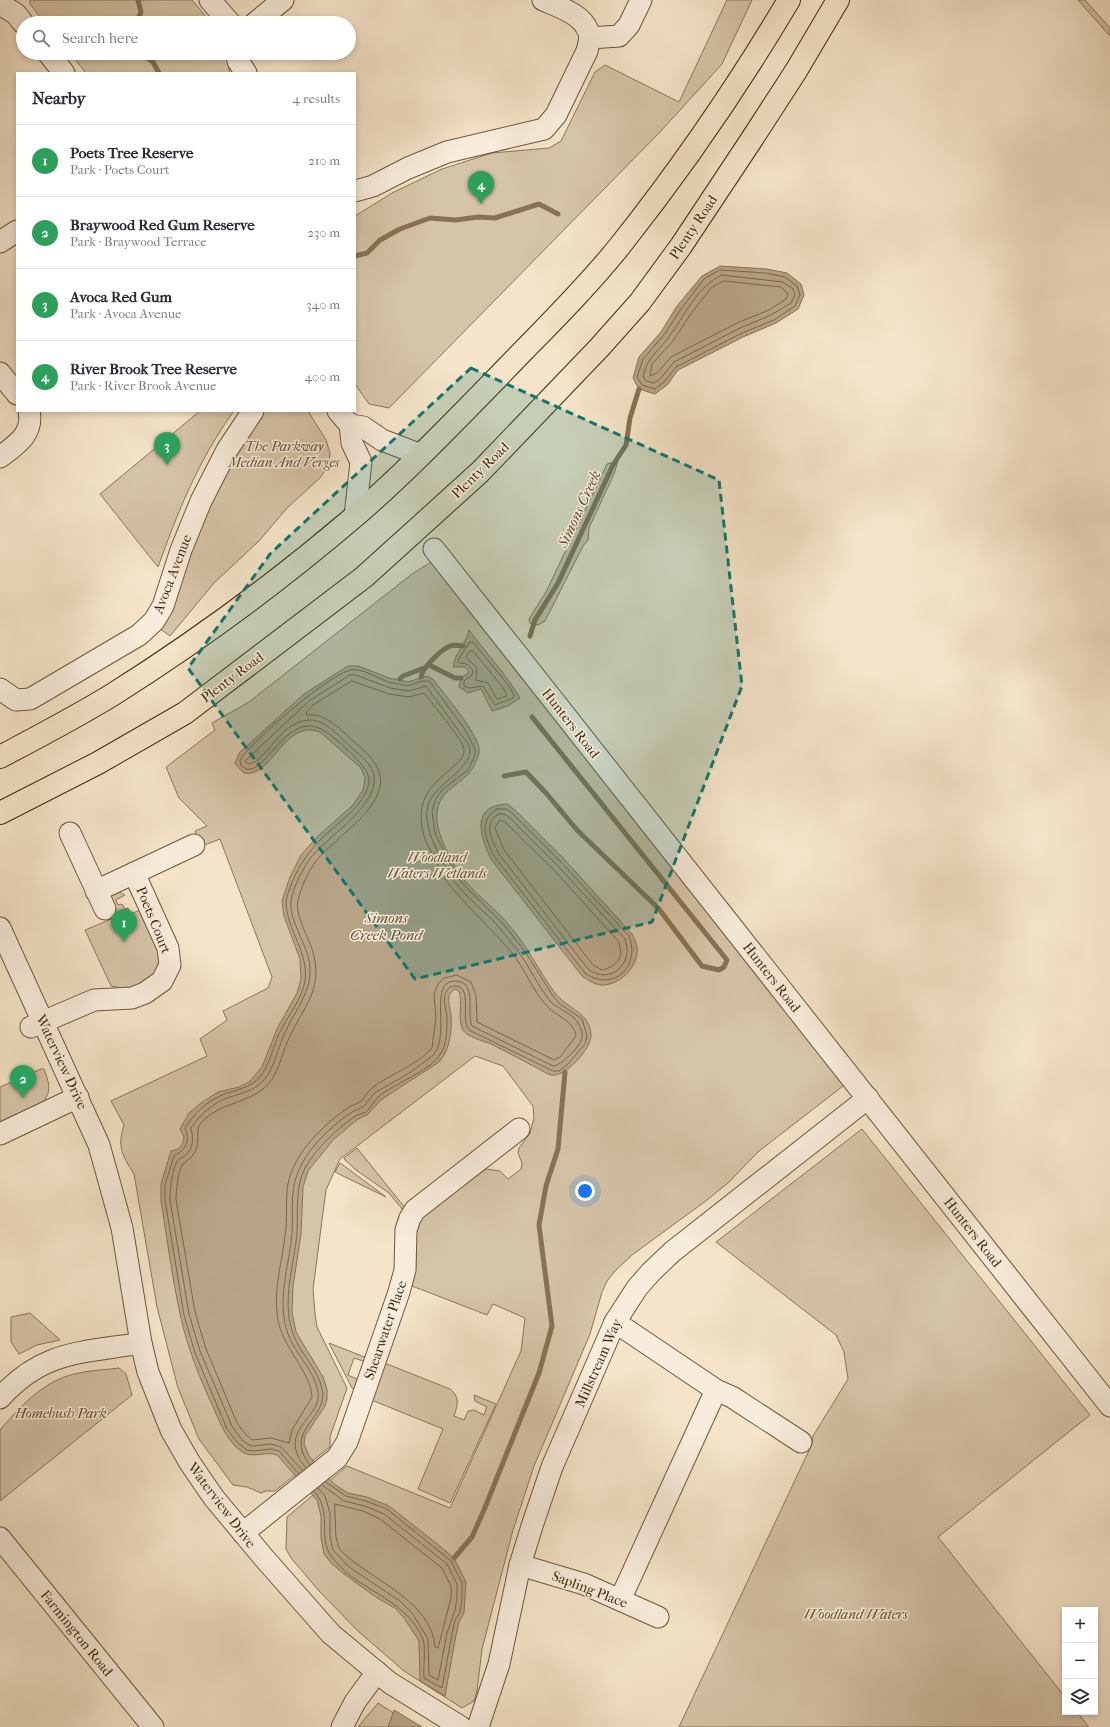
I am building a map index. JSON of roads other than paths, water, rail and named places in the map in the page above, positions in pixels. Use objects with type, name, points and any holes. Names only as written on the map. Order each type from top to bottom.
[{"type":"highway","points":[[0,757],[111,695],[201,636],[282,576],[355,516],[421,455],[556,316],[617,250],[678,169],[745,70],[789,0]]},
{"type":"highway","name":"Plenty Road","points":[[0,813],[98,763],[185,713],[364,578],[480,472],[599,348],[640,302],[681,246],[750,142],[800,64],[838,0]]},
{"type":"street","points":[[210,0],[224,16]]},
{"type":"street","points":[[264,16],[283,0]]},
{"type":"street","points":[[356,191],[368,188],[408,168],[447,152],[544,129],[556,115],[587,51],[590,38],[589,32],[582,20],[543,0]]},
{"type":"street","points":[[590,38],[619,36],[629,25],[641,0]]},
{"type":"street","points":[[54,60],[63,72]]},
{"type":"street","points":[[238,60],[245,72]]},
{"type":"street","points":[[0,242],[16,232]]},
{"type":"street","points":[[0,373],[16,393]]},
{"type":"street","points":[[0,457],[23,438],[27,432],[30,418],[28,412]]},
{"type":"street","name":"Avoca Avenue","points":[[0,689],[16,700],[22,700],[37,695],[139,635],[154,621],[163,606],[181,550],[201,501],[228,450],[252,412]]},
{"type":"street","points":[[344,418],[363,427],[382,440],[421,455]]},
{"type":"street","points":[[344,418],[360,462],[355,516]]},
{"type":"street","name":"Hunters Road","points":[[434,549],[1110,1406]]},
{"type":"street","name":"Poets Court","points":[[70,833],[101,900],[134,873],[194,845]]},
{"type":"street","name":"Poets Court","points":[[37,1025],[94,1000],[132,998],[145,993],[156,987],[167,973],[170,965],[168,948],[134,873]]},
{"type":"street","name":"Waterview Drive","points":[[0,928],[37,1025],[72,1100],[99,1145],[122,1228],[141,1343],[150,1377],[172,1430],[194,1469],[214,1498],[243,1533],[309,1611],[331,1634],[400,1689],[455,1724]]},
{"type":"street","name":"Waterview Drive","points":[[0,961],[37,1025]]},
{"type":"street","name":"Millstream Way","points":[[478,1727],[499,1664],[520,1565],[532,1522],[552,1467],[615,1322],[637,1288],[672,1252],[868,1098]]},
{"type":"street","points":[[0,1134],[72,1100]]},
{"type":"street","name":"Shearwater Place","points":[[243,1533],[337,1458],[347,1442],[399,1292],[405,1270],[406,1230],[410,1218],[416,1210],[433,1195],[519,1129]]},
{"type":"street","points":[[615,1322],[716,1390],[732,1397],[801,1442]]},
{"type":"street","points":[[0,1398],[27,1373],[48,1360],[77,1352],[141,1343]]},
{"type":"street","points":[[620,1600],[716,1390]]},
{"type":"street","name":"Farmington Road","points":[[0,1538],[153,1727]]},
{"type":"street","name":"Sapling Place","points":[[520,1565],[584,1584],[658,1617]]},
{"type":"street","points":[[342,1727],[355,1702],[377,1672]]},
{"type":"water","points":[[720,266],[767,269],[787,273],[801,284],[804,295],[798,309],[776,323],[743,337],[678,370],[668,384],[655,394],[639,389],[633,378],[639,357],[661,332],[677,306],[702,276]]},
{"type":"water","points":[[469,630],[520,698],[508,706],[492,711],[481,689],[468,693],[459,687],[461,678],[469,672],[465,667],[453,667],[456,657],[466,640]]},
{"type":"water","name":"Simons Creek Pond","points":[[348,666],[358,666],[392,679],[408,682],[427,676],[433,679],[473,733],[479,749],[479,755],[469,773],[446,793],[440,801],[437,811],[439,832],[452,862],[462,878],[502,917],[515,932],[555,993],[587,1021],[590,1027],[591,1035],[587,1047],[577,1061],[563,1072],[557,1075],[551,1075],[491,1044],[468,1035],[461,1026],[460,996],[459,991],[455,989],[449,996],[451,1034],[443,1057],[439,1062],[381,1100],[367,1115],[358,1119],[334,1139],[308,1171],[303,1187],[301,1234],[293,1286],[292,1312],[296,1332],[323,1377],[327,1389],[325,1406],[305,1436],[304,1444],[309,1456],[334,1484],[348,1493],[367,1497],[389,1506],[454,1558],[466,1582],[464,1613],[459,1622],[456,1635],[445,1696],[420,1681],[419,1641],[404,1618],[395,1608],[377,1598],[344,1574],[331,1563],[324,1554],[321,1538],[321,1516],[317,1500],[277,1455],[252,1455],[244,1453],[234,1445],[226,1434],[199,1374],[190,1351],[183,1326],[174,1286],[161,1201],[161,1184],[171,1151],[178,1149],[183,1143],[184,1137],[180,1129],[189,1113],[218,1092],[239,1087],[249,1082],[262,1067],[277,1029],[297,993],[301,980],[300,959],[284,916],[282,901],[290,877],[301,855],[319,835],[352,806],[363,790],[365,778],[361,768],[320,732],[308,730],[297,733],[288,740],[263,767],[254,772],[244,773],[235,764],[239,753],[304,694]]},
{"type":"water","points":[[507,804],[515,810],[564,859],[632,934],[637,946],[635,960],[628,973],[616,982],[599,985],[582,976],[491,859],[481,832],[483,816],[487,810],[495,806]]},
{"type":"water","points":[[394,1710],[422,1727],[388,1727]]},
{"type":"waterway","points":[[138,0],[141,12],[139,16]]},
{"type":"waterway","points":[[150,60],[153,62],[158,72]]},
{"type":"waterway","points":[[356,256],[367,253],[380,240],[400,229],[430,218],[456,220],[478,217],[495,218],[539,204],[558,214]]},
{"type":"waterway","name":"Simons Creek","points":[[530,636],[535,620],[558,583],[613,465],[626,445],[630,418],[639,389]]},
{"type":"waterway","points":[[421,677],[422,673],[433,659],[446,648],[452,645],[463,646]]},
{"type":"waterway","points":[[429,665],[455,678],[461,678]]},
{"type":"waterway","points":[[400,679],[403,676],[424,668]]},
{"type":"waterway","points":[[504,776],[526,772],[577,830],[659,909],[702,966],[719,970],[724,967],[727,960],[532,717]]},
{"type":"waterway","points":[[454,1558],[472,1537],[484,1510],[539,1373],[552,1326],[539,1225],[546,1186],[558,1149],[565,1072]]},
{"type":"place","name":"River Brook Tree Reserve","points":[[481,204]]},
{"type":"place","name":"Avoca Red Gum","points":[[167,465]]},
{"type":"place","name":"Poets Tree Reserve","points":[[124,942]]},
{"type":"place","name":"Braywood Red Gum Reserve","points":[[23,1098]]},
{"type":"park label","name":"The Parkway Median And Verges","points":[[284,454]]},
{"type":"park label","name":"Woodland Waters Wetlands","points":[[437,866]]},
{"type":"park label","name":"Homebush Park","points":[[61,1413]]},
{"type":"park label","name":"Woodland Waters","points":[[856,1614]]}]
